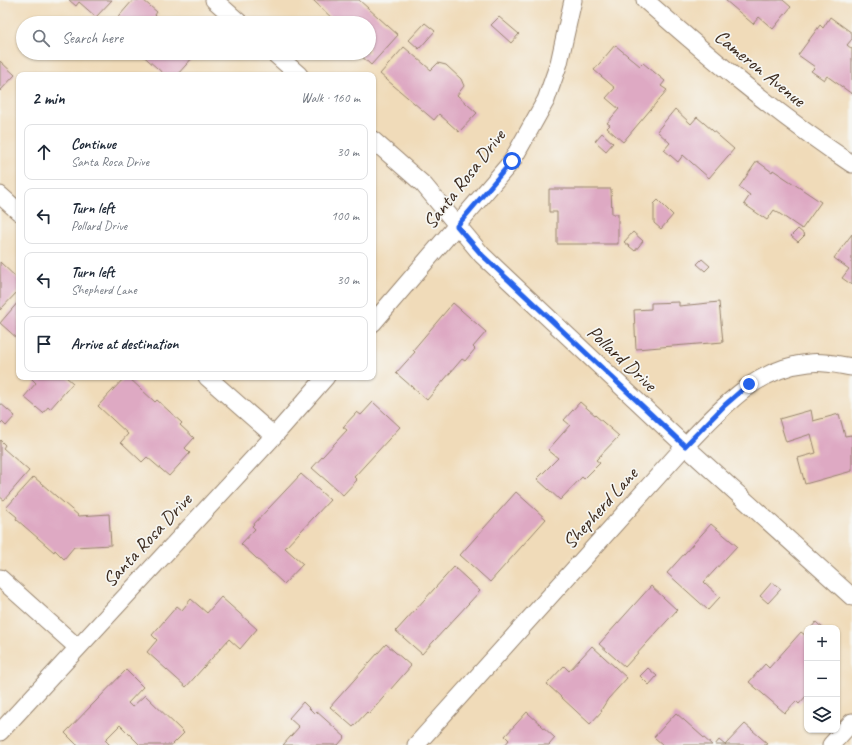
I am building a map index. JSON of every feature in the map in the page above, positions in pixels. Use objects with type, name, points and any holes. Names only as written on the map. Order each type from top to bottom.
[{"type":"street","points":[[214,0],[232,16]]},
{"type":"street","name":"Santa Rosa Drive","points":[[376,320],[512,161],[546,100],[559,63],[573,0]]},
{"type":"street","name":"Cameron Avenue","points":[[645,0],[721,67],[772,108],[852,164]]},
{"type":"street","points":[[282,60],[296,72]]},
{"type":"street","name":"Pollard Drive","points":[[376,143],[424,185],[482,255],[685,446],[852,597]]},
{"type":"street","points":[[0,195],[16,209]]},
{"type":"street","name":"Shepherd Lane","points":[[416,745],[685,446],[725,405],[749,384],[778,370],[810,363],[852,367]]},
{"type":"street","points":[[210,380],[274,436]]},
{"type":"street","name":"Santa Rosa Drive","points":[[0,732],[77,647],[274,436],[323,380]]},
{"type":"street","points":[[0,578],[77,647]]},
{"type":"street","points":[[831,745],[852,722]]},
{"type":"building","points":[[69,0],[112,0],[97,16],[95,16],[79,2],[76,6]]},
{"type":"building","points":[[133,0],[143,0],[157,12],[155,15],[156,16],[119,16]]},
{"type":"building","points":[[313,0],[359,0],[398,35],[376,59],[376,16],[330,16]]},
{"type":"building","points":[[725,0],[783,0],[791,7],[773,29],[759,17],[753,24]]},
{"type":"building","points":[[499,17],[519,34],[511,43],[491,25]]},
{"type":"building","points":[[830,17],[852,33],[852,39],[847,45],[852,49],[852,94],[827,76],[824,80],[811,71],[815,67],[798,55],[820,25],[823,28]]},
{"type":"building","points":[[425,23],[435,31],[419,49],[409,40]]},
{"type":"building","points":[[615,45],[640,66],[643,63],[665,81],[661,86],[667,90],[623,142],[607,128],[610,125],[607,123],[619,109],[606,98],[615,88],[594,70]]},
{"type":"building","points":[[404,47],[431,70],[438,63],[446,65],[461,79],[464,86],[457,95],[477,113],[459,132],[439,114],[434,120],[380,74]]},
{"type":"building","points":[[148,60],[190,60],[180,72],[162,72]]},
{"type":"building","points":[[366,60],[376,60],[371,65]]},
{"type":"building","points":[[0,61],[15,75],[0,91]]},
{"type":"building","points":[[675,109],[691,124],[697,117],[734,149],[709,178],[683,155],[678,162],[664,150],[670,143],[657,131]]},
{"type":"building","points":[[602,133],[613,143],[606,151],[595,141]]},
{"type":"building","points":[[757,161],[821,202],[802,229],[774,210],[767,220],[744,204],[750,195],[739,187]]},
{"type":"building","points":[[549,189],[611,189],[612,214],[618,214],[618,244],[557,244],[557,212],[549,212]]},
{"type":"building","points":[[658,200],[673,215],[661,229],[654,223],[654,204]]},
{"type":"building","points":[[798,229],[805,235],[798,242],[791,236]]},
{"type":"building","points":[[633,232],[643,241],[635,251],[624,242]]},
{"type":"building","points":[[852,234],[852,285],[842,278],[849,269],[834,258]]},
{"type":"building","points":[[702,259],[710,266],[705,271],[697,264]]},
{"type":"building","points":[[0,262],[16,277],[16,293],[0,310]]},
{"type":"building","points":[[679,302],[679,306],[719,302],[723,342],[636,349],[634,310],[651,309],[651,303]]},
{"type":"building","points":[[453,303],[486,332],[473,347],[475,349],[465,361],[462,359],[427,400],[396,373],[415,352],[413,350]]},
{"type":"building","points":[[16,304],[16,337],[0,323]]},
{"type":"building","points":[[33,380],[70,380],[73,383],[50,409],[48,407],[43,413],[24,397],[36,383]]},
{"type":"building","points":[[122,380],[131,380],[155,402],[157,400],[182,423],[180,425],[194,438],[185,448],[190,453],[169,476],[147,457],[142,462],[121,442],[128,434],[98,406]]},
{"type":"building","points":[[373,402],[400,427],[354,477],[357,480],[343,495],[312,468],[347,430],[343,427],[357,412],[361,415]]},
{"type":"building","points":[[580,402],[619,436],[596,460],[600,463],[584,479],[582,477],[560,500],[537,479],[558,458],[548,450],[570,425],[564,420]]},
{"type":"building","points":[[0,403],[15,416],[6,426],[2,422],[0,424]]},
{"type":"building","points":[[811,410],[813,421],[839,414],[845,436],[851,435],[852,437],[852,471],[805,484],[798,458],[816,453],[811,434],[786,442],[779,419]]},
{"type":"building","points":[[0,440],[5,445],[3,448],[29,471],[4,500],[0,497]]},
{"type":"building","points":[[301,474],[330,500],[285,548],[303,564],[284,584],[241,544],[255,529],[252,526]]},
{"type":"building","points":[[34,477],[79,516],[109,514],[111,545],[74,547],[64,559],[16,519],[17,517],[6,508]]},
{"type":"building","points":[[516,492],[546,519],[490,582],[460,555]]},
{"type":"building","points":[[711,524],[737,546],[704,582],[720,597],[708,610],[667,573]]},
{"type":"building","points":[[454,567],[480,591],[422,654],[396,631]]},
{"type":"building","points":[[772,582],[781,589],[768,603],[760,596]]},
{"type":"building","points":[[651,586],[677,610],[625,667],[599,644]]},
{"type":"building","points":[[221,597],[257,629],[240,649],[229,639],[186,687],[147,652],[157,640],[152,635],[177,606],[182,610],[191,599],[207,613]]},
{"type":"building","points":[[801,632],[804,634],[804,698],[799,704],[796,701],[785,713],[749,682],[765,664],[769,668]]},
{"type":"building","points":[[386,644],[411,666],[369,714],[367,712],[353,727],[330,707]]},
{"type":"building","points":[[592,646],[627,678],[608,699],[601,710],[602,711],[590,724],[547,684],[564,666],[569,671]]},
{"type":"building","points":[[648,668],[657,676],[649,685],[640,676]]},
{"type":"building","points":[[126,670],[143,687],[128,703],[132,707],[145,695],[184,733],[172,745],[140,745],[120,725],[105,740],[110,745],[77,745],[65,733]]},
{"type":"building","points":[[303,702],[314,713],[316,711],[345,737],[338,745],[283,745],[299,727],[289,718]]},
{"type":"building","points":[[527,712],[555,738],[549,745],[505,745],[509,740],[505,736]]},
{"type":"building","points":[[676,713],[712,745],[663,745],[654,737]]},
{"type":"building","points":[[745,724],[767,743],[766,745],[725,745]]},
{"type":"building","points":[[719,740],[725,745],[715,745]]},
{"type":"route","points":[[512,161],[457,226],[482,255],[553,322],[685,446],[725,405],[749,384]]}]
